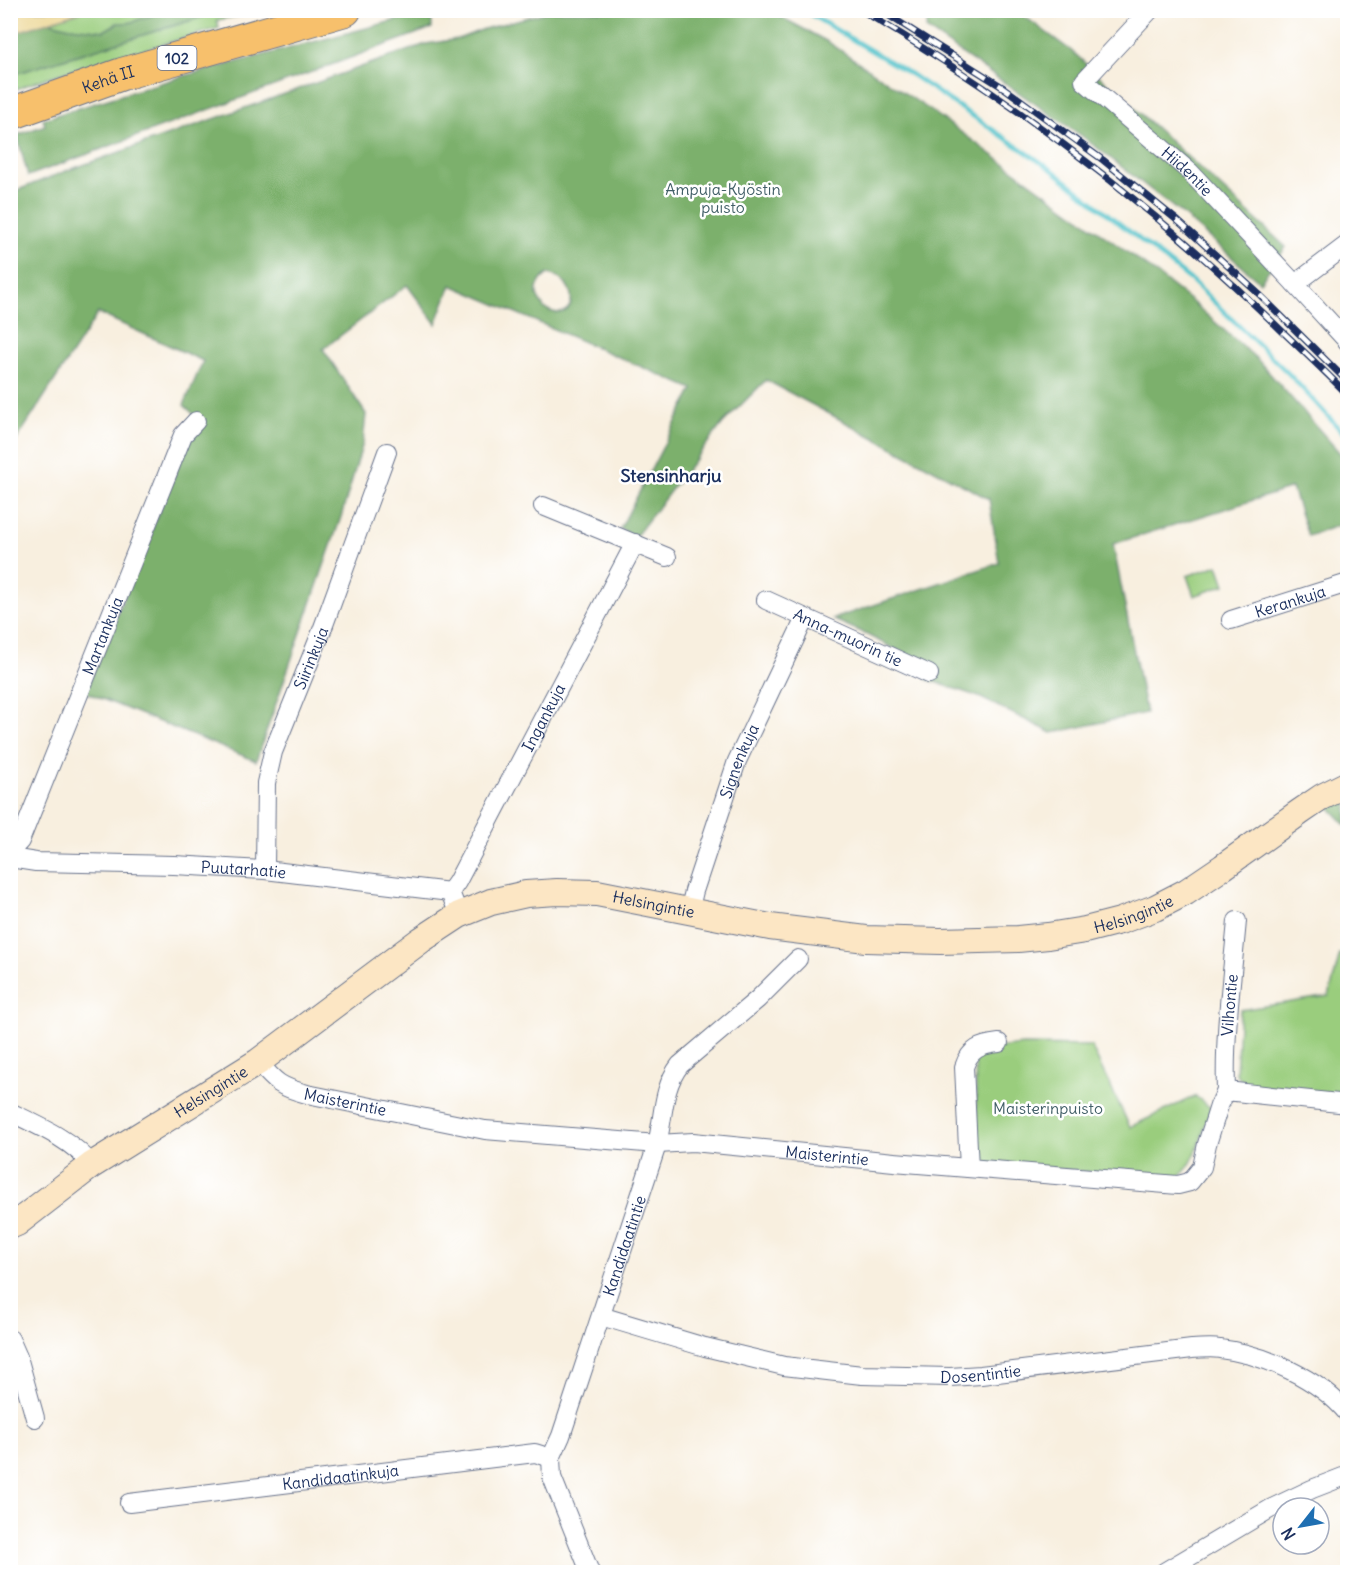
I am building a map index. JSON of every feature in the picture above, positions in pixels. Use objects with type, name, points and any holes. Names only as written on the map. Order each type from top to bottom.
[{"type":"highway","name":"Kehä II","points":[[10,114],[122,74],[345,10]]},
{"type":"main road","name":"Helsingintie","points":[[13,1227],[92,1165],[258,1062],[421,940],[455,904],[491,902],[526,894],[597,893],[770,927],[866,939],[940,941],[1018,939],[1085,930],[1120,921],[1155,908],[1186,892],[1322,797],[1347,784]]},
{"type":"street","name":"Hiidentie","points":[[1150,10],[1084,81],[1190,172],[1347,342]]},
{"type":"street","points":[[1295,284],[1347,244]]},
{"type":"street","name":"Martankuja","points":[[10,852],[20,841],[183,435],[196,421]]},
{"type":"street","name":"Siirinkuja","points":[[265,870],[266,783],[273,752],[321,633],[387,452]]},
{"type":"street","points":[[543,506],[667,556]]},
{"type":"street","name":"Ingankuja","points":[[455,904],[635,543]]},
{"type":"street","name":"Kerankuja","points":[[1231,620],[1347,583]]},
{"type":"street","name":"Anna-muorin tie","points":[[766,600],[929,674]]},
{"type":"street","name":"Signenkuja","points":[[689,912],[693,891],[737,761],[805,618]]},
{"type":"street","name":"Puutarhatie","points":[[10,858],[36,862],[265,870],[455,904]]},
{"type":"street","name":"Vilhontie","points":[[1226,1091],[1230,1000],[1237,921]]},
{"type":"street","name":"Kandidaatintie","points":[[551,1458],[561,1436],[657,1144],[668,1086],[673,1074],[680,1065],[758,999],[798,959]]},
{"type":"street","points":[[969,1168],[964,1067],[968,1055],[978,1048],[999,1043]]},
{"type":"street","name":"Maisterintie","points":[[258,1062],[272,1078],[287,1089],[485,1130],[657,1144],[693,1142],[1178,1185],[1190,1182],[1202,1167],[1207,1144],[1226,1091]]},
{"type":"street","points":[[1226,1091],[1347,1104]]},
{"type":"street","points":[[10,1112],[56,1136],[84,1156],[92,1165]]},
{"type":"street","name":"Dosentintie","points":[[601,1316],[705,1347],[784,1366],[862,1375],[950,1377],[981,1375],[1192,1349],[1218,1348],[1263,1359],[1299,1375],[1323,1391],[1347,1414]]},
{"type":"street","points":[[10,1339],[18,1357],[35,1418]]},
{"type":"street","name":"Kandidaatinkuja","points":[[129,1503],[535,1453],[551,1458]]},
{"type":"street","points":[[551,1458],[552,1477],[590,1572]]},
{"type":"street","points":[[1164,1572],[1270,1509],[1347,1475]]},
{"type":"green space","points":[[261,10],[262,12],[217,20],[219,28],[49,77],[11,91],[11,75],[222,11]]},
{"type":"green space","points":[[57,11],[165,11],[129,23],[117,23],[104,31],[70,27],[48,20]]},
{"type":"green space","points":[[165,11],[222,11],[11,75],[11,20],[49,20],[70,27],[104,31],[118,23],[129,23]]},
{"type":"green space","points":[[431,11],[432,28],[28,176],[17,135],[45,125],[43,119],[180,77]]},
{"type":"green space","name":"Ampuja-Kyöstin puisto","points":[[550,11],[770,11],[828,42],[936,114],[1149,268],[1191,301],[1257,359],[1347,461],[1347,535],[1343,524],[1308,536],[1292,488],[1113,544],[1146,713],[1052,733],[979,697],[926,679],[931,667],[832,619],[999,563],[989,499],[766,380],[723,423],[635,537],[620,529],[693,389],[451,285],[436,324],[407,285],[323,349],[366,414],[363,443],[341,517],[256,761],[85,692],[187,444],[204,424],[184,405],[203,361],[98,313],[12,447],[10,193],[66,171],[426,44],[458,39],[484,29]],"holes":[[[548,274],[559,278],[570,292],[569,307],[564,312],[544,308],[537,296],[540,282]]]},
{"type":"green space","points":[[929,11],[1017,11],[1073,52],[1286,247],[1260,282],[1183,215],[1082,136],[926,29]]},
{"type":"green space","points":[[1218,565],[1225,585],[1194,596],[1187,576]]},
{"type":"green space","points":[[1347,796],[1347,826],[1327,805]]},
{"type":"green space","points":[[1340,954],[1347,954],[1347,1096],[1247,1087],[1236,1073],[1240,1010],[1329,996]]},
{"type":"green space","name":"Maisterinpuisto","points":[[1023,1045],[1091,1046],[1130,1127],[1195,1096],[1211,1108],[1195,1155],[1184,1172],[1177,1179],[978,1163],[975,1059],[987,1049]]},
{"type":"sand","points":[[11,10],[83,10],[83,11],[11,34]]},
{"type":"waterway","points":[[803,10],[912,75],[1051,169],[1192,281],[1289,374],[1348,438]]},
{"type":"railway","points":[[861,10],[974,81],[1082,158],[1134,199],[1235,286],[1348,395]]},
{"type":"railway","points":[[880,10],[1004,88],[1103,160],[1178,221],[1260,295],[1348,382]]},
{"type":"district","name":"Stensinharju","points":[[671,475]]}]
